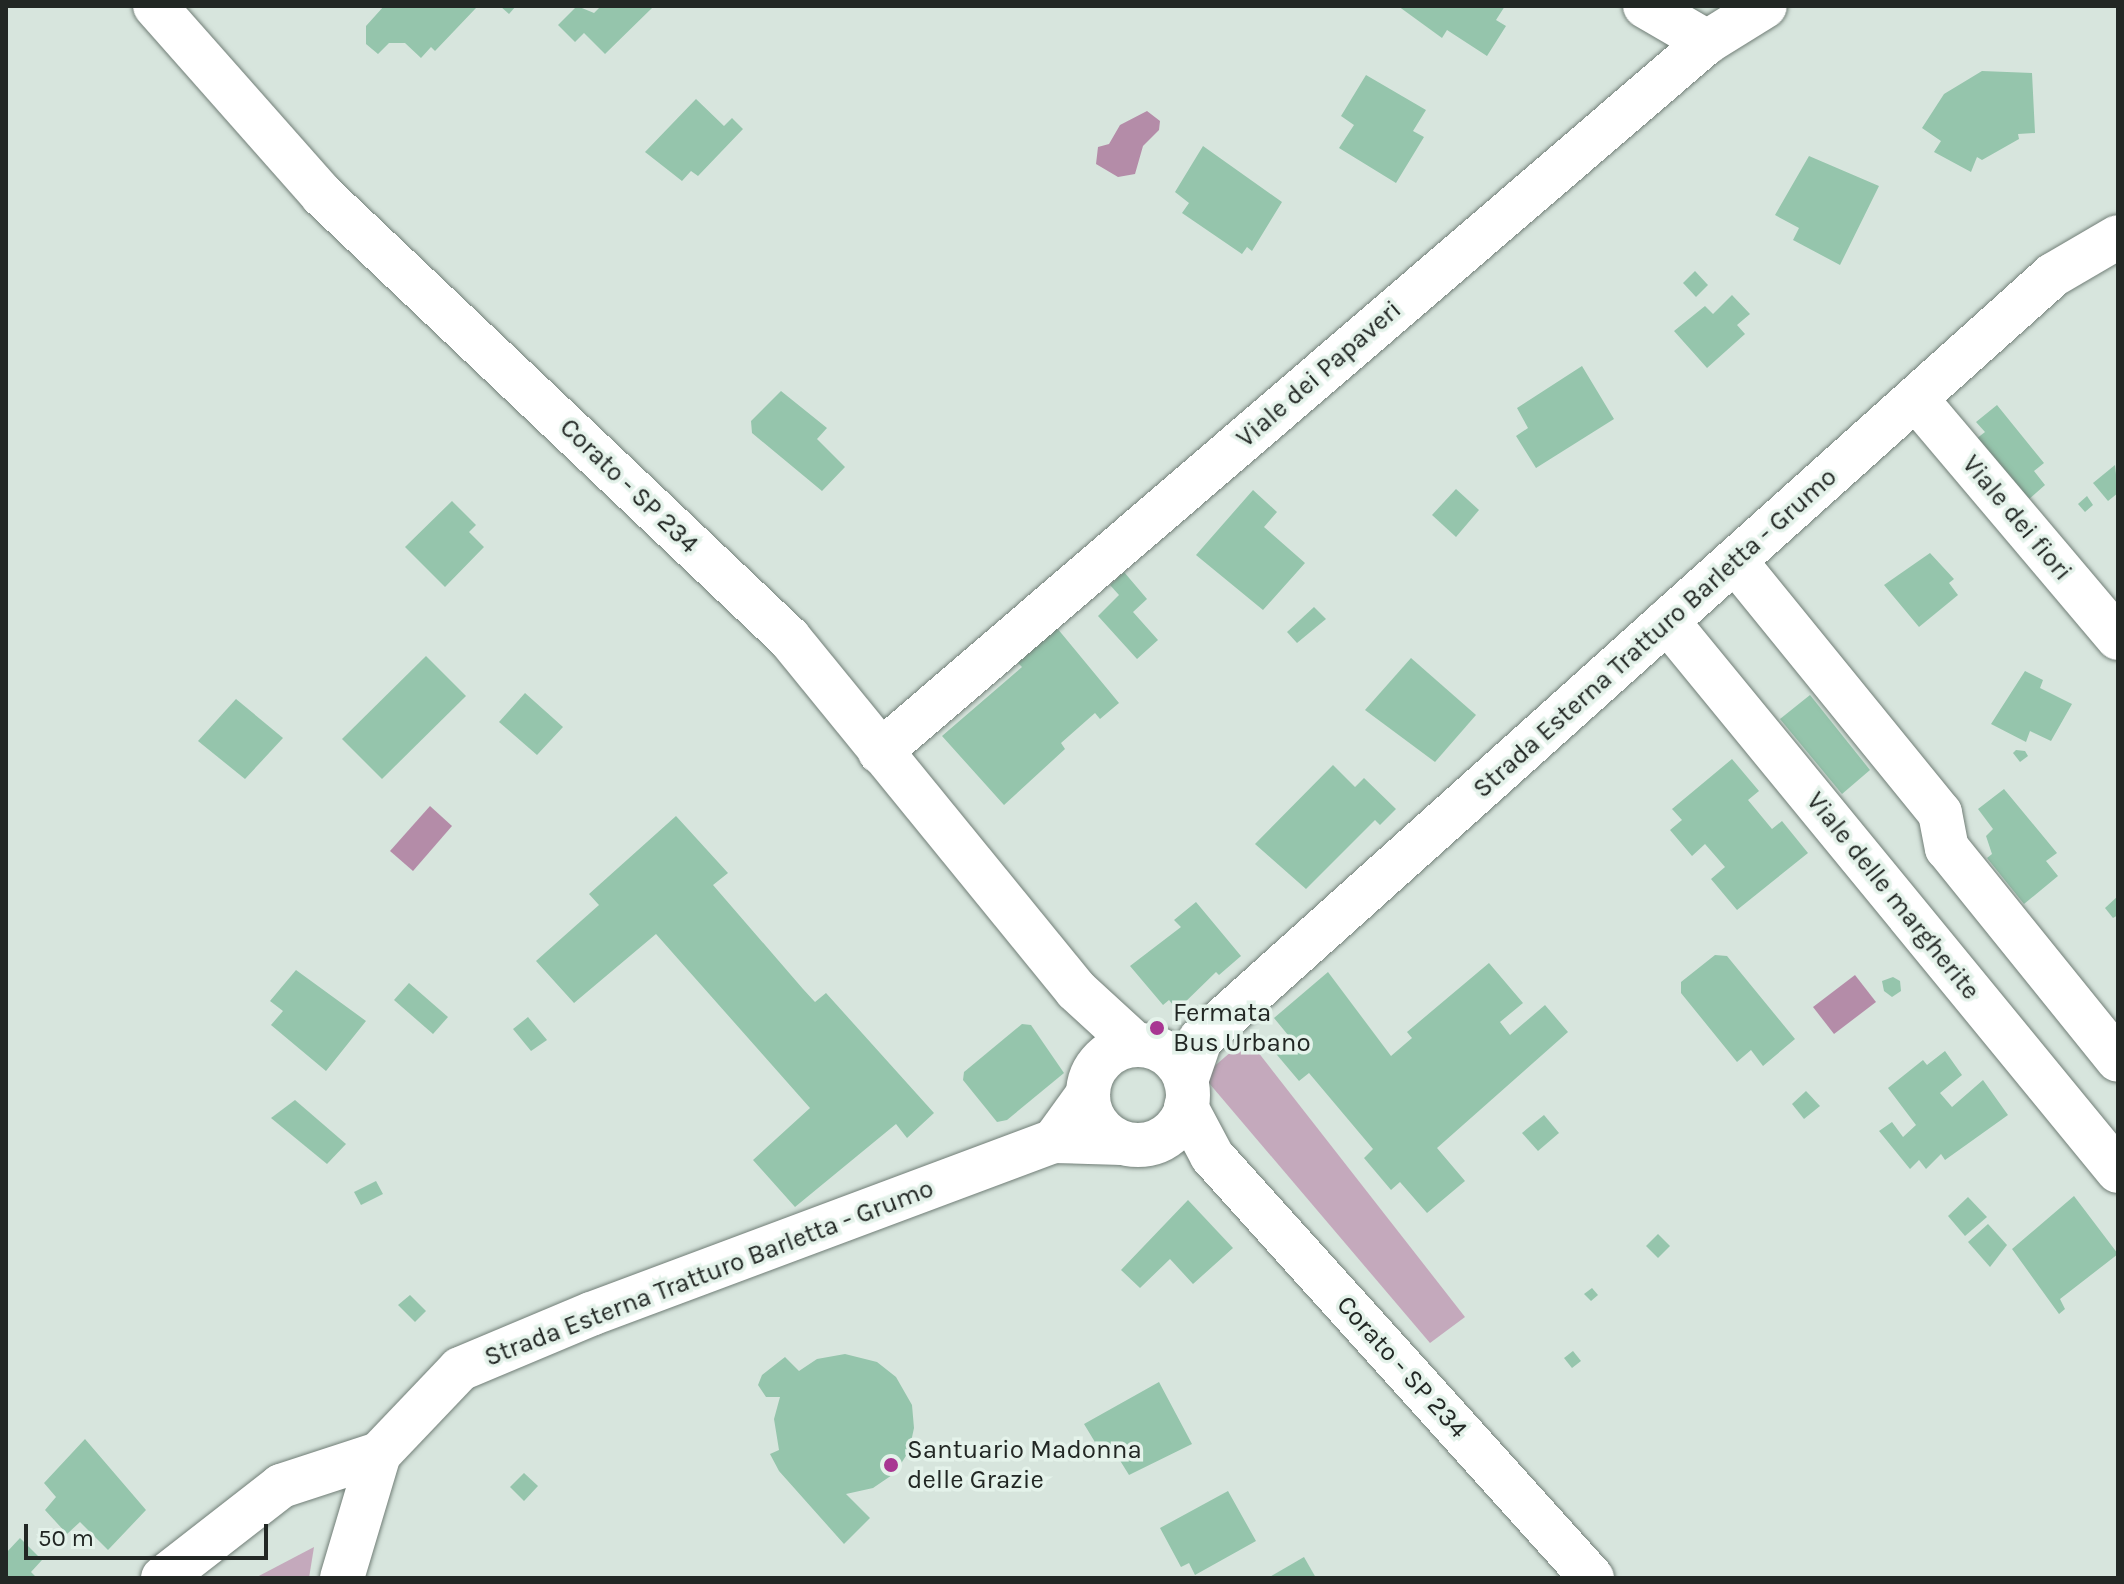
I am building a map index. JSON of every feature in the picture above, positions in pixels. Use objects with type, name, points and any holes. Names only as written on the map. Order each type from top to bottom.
[{"type":"street","name":"Corato - SP 234","points":[[155,6],[322,195],[789,638],[1076,990],[1174,1064],[1212,1156],[1592,1578]]},
{"type":"street","points":[[1645,6],[1707,42]]},
{"type":"street","name":"Viale dei Papaveri","points":[[880,752],[1707,42],[1765,6]]},
{"type":"street","name":"Strada Esterna Tratturo Barletta - Grumo","points":[[1174,1064],[2053,275],[2118,237]]},
{"type":"street","name":"Viale dei fiori","points":[[1916,399],[2118,638]]},
{"type":"street","points":[[1735,561],[1940,813],[1947,848],[2118,1060]]},
{"type":"street","name":"Viale delle margherite","points":[[1667,621],[2118,1171]]},
{"type":"street","name":"Corato - SP 234","points":[[1076,990],[1097,1124],[1138,1142]]},
{"type":"street","points":[[1054,1141],[1111,1052],[1174,1064],[1180,1123],[1138,1142]]},
{"type":"street","name":"Strada Esterna Tratturo Barletta - Grumo","points":[[342,1578],[379,1454],[460,1369],[591,1314],[1054,1141],[1138,1142]]},
{"type":"street","points":[[1138,1142],[1212,1156]]},
{"type":"street","points":[[163,1578],[281,1486],[379,1454]]},
{"type":"shaded area","points":[[1147,111],[1160,121],[1159,130],[1143,146],[1135,174],[1118,177],[1096,164],[1098,147],[1109,144],[1120,125]]},
{"type":"shaded area","points":[[430,806],[452,826],[413,871],[390,851]]},
{"type":"shaded area","points":[[1855,975],[1876,1002],[1834,1034],[1813,1007]]},
{"type":"shaded area","points":[[1247,1038],[1465,1317],[1430,1343],[1203,1076]]},
{"type":"shaded area","points":[[314,1547],[309,1578],[255,1578]]},
{"type":"building","points":[[384,6],[476,8],[435,51],[431,47],[421,58],[405,43],[389,43],[378,54],[366,44],[366,26]]},
{"type":"building","points":[[500,6],[516,6],[509,14]]},
{"type":"building","points":[[577,6],[594,13],[601,6],[652,8],[605,54],[584,33],[575,42],[558,25]]},
{"type":"building","points":[[1398,6],[1505,6],[1496,20],[1506,26],[1487,56],[1447,30],[1442,38]]},
{"type":"building","points":[[1982,71],[2032,73],[2035,133],[2018,134],[2019,139],[1982,160],[1977,157],[1971,172],[1934,152],[1941,141],[1922,128],[1944,94]]},
{"type":"building","points":[[1366,75],[1426,110],[1413,131],[1424,137],[1396,183],[1339,148],[1354,125],[1341,116]]},
{"type":"building","points":[[696,99],[724,126],[732,118],[743,129],[698,176],[691,171],[682,181],[645,152]]},
{"type":"building","points":[[1203,146],[1282,202],[1252,251],[1247,247],[1242,254],[1182,213],[1189,203],[1175,192]]},
{"type":"building","points":[[1809,156],[1879,186],[1840,265],[1793,240],[1799,228],[1775,215]]},
{"type":"building","points":[[1695,271],[1708,285],[1696,297],[1683,283]]},
{"type":"building","points":[[1732,295],[1750,314],[1737,325],[1745,334],[1707,368],[1674,331],[1705,306],[1713,314]]},
{"type":"building","points":[[1582,366],[1614,419],[1536,468],[1516,436],[1528,428],[1517,408]]},
{"type":"building","points":[[781,391],[827,428],[817,439],[845,467],[822,491],[752,433],[751,421]]},
{"type":"building","points":[[1997,405],[2044,463],[2034,471],[2045,485],[2028,500],[1971,443],[1985,432],[1976,422]]},
{"type":"building","points":[[2115,465],[2118,493],[2108,501],[2093,483]]},
{"type":"building","points":[[1456,489],[1479,510],[1456,537],[1432,515]]},
{"type":"building","points":[[1253,490],[1277,512],[1264,527],[1305,563],[1263,610],[1196,555]]},
{"type":"building","points":[[2087,496],[2093,505],[2085,512],[2078,504]]},
{"type":"building","points":[[452,501],[476,525],[469,532],[484,547],[445,587],[405,547]]},
{"type":"building","points":[[1930,553],[1954,579],[1949,583],[1958,595],[1919,627],[1884,585]]},
{"type":"building","points":[[1124,572],[1147,599],[1133,612],[1158,640],[1137,659],[1098,616],[1119,595],[1110,585]]},
{"type":"building","points":[[1314,607],[1326,619],[1297,643],[1287,632]]},
{"type":"building","points":[[1057,628],[1119,703],[1100,719],[1095,713],[1061,743],[1065,749],[1004,805],[942,736],[1022,667],[1018,663]]},
{"type":"building","points":[[426,656],[466,696],[382,779],[342,739]]},
{"type":"building","points":[[1411,658],[1476,715],[1435,762],[1365,710]]},
{"type":"building","points":[[2025,671],[2043,680],[2040,688],[2072,704],[2051,741],[2030,731],[2026,742],[1991,724]]},
{"type":"building","points":[[525,693],[563,727],[537,755],[499,722]]},
{"type":"building","points":[[1810,695],[1870,770],[1842,794],[1780,719]]},
{"type":"building","points":[[236,699],[283,738],[245,779],[198,741]]},
{"type":"building","points":[[2016,750],[2025,751],[2028,756],[2020,762],[2013,753]]},
{"type":"building","points":[[1732,759],[1759,791],[1748,800],[1772,829],[1782,821],[1808,853],[1737,910],[1711,879],[1725,867],[1705,844],[1692,856],[1670,830],[1682,820],[1672,809]]},
{"type":"building","points":[[1333,765],[1355,787],[1364,778],[1396,809],[1380,825],[1375,820],[1306,889],[1255,844]]},
{"type":"building","points":[[2004,789],[2057,853],[2046,861],[2058,876],[2024,904],[1987,858],[1992,854],[1986,836],[1993,829],[1978,809]]},
{"type":"building","points":[[676,816],[728,873],[713,885],[803,989],[815,1002],[826,993],[934,1113],[907,1138],[896,1124],[795,1207],[753,1160],[810,1108],[656,934],[574,1003],[536,961],[599,905],[589,894]]},
{"type":"building","points":[[2118,896],[2118,915],[2113,918],[2105,908]]},
{"type":"building","points":[[1196,902],[1241,956],[1219,975],[1216,972],[1177,1010],[1169,1000],[1163,1005],[1130,966],[1181,927],[1174,920]]},
{"type":"building","points":[[1715,955],[1727,956],[1795,1039],[1763,1066],[1751,1050],[1737,1062],[1681,993],[1681,982]]},
{"type":"building","points":[[1489,963],[1523,1003],[1500,1022],[1510,1035],[1545,1005],[1568,1032],[1437,1148],[1465,1181],[1427,1213],[1400,1182],[1391,1190],[1364,1158],[1373,1149],[1309,1073],[1299,1081],[1272,1049],[1288,1035],[1274,1018],[1328,972],[1391,1056],[1412,1038],[1407,1032]]},
{"type":"building","points":[[296,970],[366,1021],[326,1071],[271,1025],[283,1011],[270,1001]]},
{"type":"building","points":[[1893,977],[1900,981],[1901,991],[1892,997],[1884,991],[1882,981]]},
{"type":"building","points":[[409,983],[448,1017],[433,1034],[394,1000]]},
{"type":"building","points":[[528,1017],[547,1040],[531,1051],[513,1029]]},
{"type":"building","points":[[1022,1024],[1031,1025],[1064,1073],[1007,1120],[997,1122],[963,1080],[964,1072]]},
{"type":"building","points":[[1945,1051],[1962,1075],[1940,1093],[1952,1107],[1983,1080],[2008,1115],[1945,1160],[1941,1154],[1926,1169],[1919,1160],[1910,1169],[1879,1131],[1892,1122],[1903,1137],[1916,1125],[1888,1088],[1923,1060],[1927,1065]]},
{"type":"building","points":[[1806,1091],[1820,1106],[1804,1119],[1792,1104]]},
{"type":"building","points":[[295,1100],[346,1144],[327,1164],[271,1118]]},
{"type":"building","points":[[1544,1115],[1559,1133],[1538,1151],[1522,1133]]},
{"type":"building","points":[[376,1181],[383,1194],[361,1205],[354,1192]]},
{"type":"building","points":[[2074,1196],[2118,1254],[2060,1299],[2065,1309],[2059,1314],[2012,1249]]},
{"type":"building","points":[[1968,1197],[1987,1217],[1965,1236],[1948,1216]]},
{"type":"building","points":[[1188,1200],[1233,1248],[1193,1284],[1170,1259],[1140,1288],[1121,1270]]},
{"type":"building","points":[[1988,1224],[2007,1245],[1990,1267],[1968,1242]]},
{"type":"building","points":[[1658,1234],[1670,1246],[1658,1258],[1646,1246]]},
{"type":"building","points":[[1592,1288],[1598,1295],[1591,1301],[1584,1294]]},
{"type":"building","points":[[410,1295],[426,1311],[415,1322],[398,1305]]},
{"type":"building","points":[[1573,1351],[1581,1361],[1572,1368],[1564,1358]]},
{"type":"building","points":[[845,1354],[877,1362],[896,1377],[912,1405],[914,1428],[909,1451],[895,1473],[873,1488],[846,1494],[870,1518],[844,1544],[779,1471],[770,1454],[779,1450],[774,1419],[780,1397],[766,1397],[758,1385],[762,1375],[785,1357],[799,1371],[817,1359]]},
{"type":"building","points":[[1159,1382],[1192,1444],[1129,1475],[1111,1446],[1101,1452],[1084,1424]]},
{"type":"building","points":[[85,1439],[146,1510],[108,1550],[80,1522],[67,1534],[45,1510],[56,1497],[44,1483]]},
{"type":"building","points":[[524,1473],[538,1486],[524,1501],[510,1487]]},
{"type":"building","points":[[1228,1491],[1256,1541],[1195,1575],[1189,1563],[1181,1567],[1160,1528]]},
{"type":"building","points":[[20,1538],[42,1560],[31,1572],[37,1578],[6,1578],[6,1553]]},
{"type":"building","points":[[1304,1557],[1316,1578],[1268,1578]]},
{"type":"place","name":"Fermata Bus Urbano","points":[[1157,1028]]},
{"type":"place","name":"Santuario Madonna delle Grazie","points":[[891,1465]]}]
